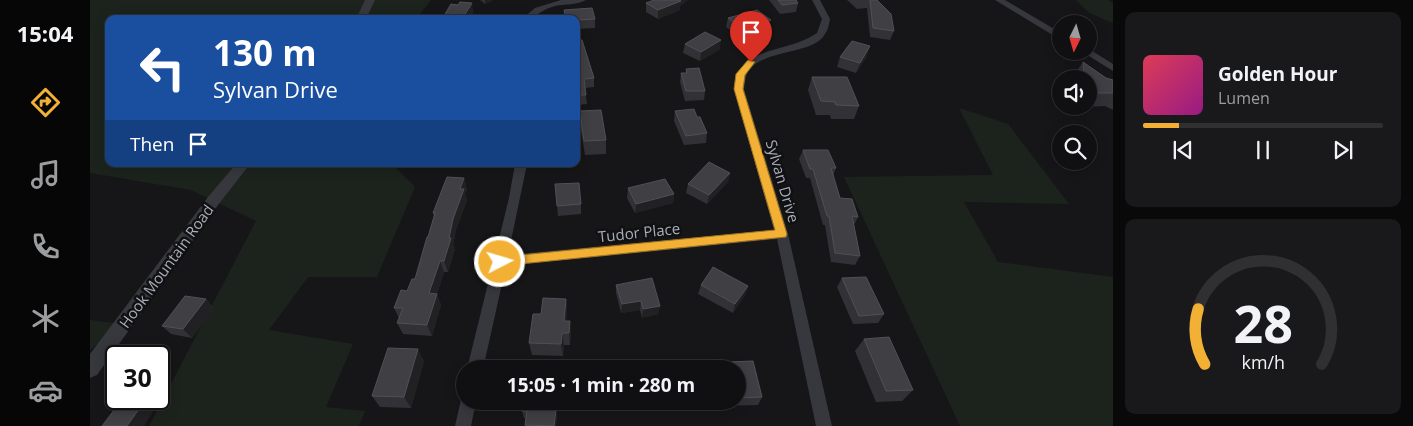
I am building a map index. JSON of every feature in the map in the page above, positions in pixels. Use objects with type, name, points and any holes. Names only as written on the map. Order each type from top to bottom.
[{"type":"street","points":[[363,15],[370,0]]},
{"type":"street","points":[[529,15],[546,6],[582,0]]},
{"type":"street","name":"Sylvan Drive","points":[[816,0],[826,18],[822,34],[810,42],[760,57],[744,68],[739,80],[739,89],[782,234],[824,426]]},
{"type":"street","points":[[999,0],[1052,32]]},
{"type":"street","points":[[1098,59],[1113,68]]},
{"type":"street","name":"Hook Mountain Road","points":[[90,369],[213,201],[241,167]]},
{"type":"street","points":[[477,360],[520,167]]},
{"type":"street","name":"Tudor Place","points":[[500,262],[782,234]]},
{"type":"street","points":[[462,426],[466,410]]},
{"type":"shaded area","points":[[90,0],[431,0],[419,15],[105,15],[105,167],[395,167],[415,187],[377,277],[308,277],[269,330],[353,344],[326,407],[365,411],[359,426],[149,426],[157,410],[170,410],[170,386],[256,221],[191,190],[90,173]]},
{"type":"shaded area","points":[[1076,0],[1108,0],[1113,3],[1113,23],[1098,17],[1098,15],[1089,13]]},
{"type":"shaded area","points":[[959,108],[1008,124],[1069,204],[964,202],[998,262],[1113,277],[1113,426],[960,426],[844,177],[993,175]]},
{"type":"shaded area","points":[[90,320],[122,324],[90,350]]},
{"type":"building","points":[[654,0],[681,1],[658,10],[646,3]]},
{"type":"building","points":[[778,0],[796,0],[798,3],[782,5]]},
{"type":"building","points":[[870,0],[877,0],[891,14],[894,31],[873,28]]},
{"type":"building","points":[[460,2],[472,3],[464,15],[444,15],[451,4],[458,5]]},
{"type":"building","points":[[592,8],[595,19],[580,20],[580,15],[565,15],[564,10]]},
{"type":"building","points":[[757,10],[771,20],[741,28],[728,18]]},
{"type":"building","points":[[705,32],[721,40],[701,52],[685,44]]},
{"type":"building","points":[[580,40],[582,40],[594,78],[584,79],[586,95],[580,95]]},
{"type":"building","points":[[852,41],[870,46],[860,63],[840,57]]},
{"type":"building","points":[[1083,62],[1094,70],[1084,70]]},
{"type":"building","points":[[699,68],[705,91],[686,91],[681,73],[687,73],[686,69]]},
{"type":"building","points":[[1097,72],[1113,80],[1113,93],[1097,93]]},
{"type":"building","points":[[812,77],[847,77],[859,106],[836,105],[835,102],[821,101]]},
{"type":"building","points":[[694,109],[707,133],[686,136],[675,111]]},
{"type":"building","points":[[601,110],[606,140],[584,141],[580,111]]},
{"type":"building","points":[[803,150],[828,150],[836,168],[831,168],[840,198],[852,199],[858,217],[852,216],[860,256],[835,253],[829,216],[827,216],[813,169],[810,169]]},
{"type":"building","points":[[709,162],[730,173],[709,195],[688,184]]},
{"type":"building","points":[[447,177],[464,178],[460,189],[464,189],[453,219],[449,238],[451,238],[444,261],[440,261],[429,293],[437,294],[427,325],[397,323],[403,308],[394,308],[401,290],[407,291],[412,279],[415,279],[435,213],[433,213]]},
{"type":"building","points":[[665,179],[674,194],[636,204],[628,188]]},
{"type":"building","points":[[579,183],[581,204],[557,206],[555,184]]},
{"type":"building","points":[[713,267],[748,286],[735,304],[701,285]]},
{"type":"building","points":[[866,277],[884,314],[859,316],[842,278]]},
{"type":"building","points":[[652,278],[660,306],[643,309],[641,301],[622,304],[616,285]]},
{"type":"building","points":[[185,296],[206,299],[183,329],[162,326]]},
{"type":"building","points":[[543,298],[566,299],[564,321],[570,321],[569,333],[562,333],[561,344],[529,343],[533,314],[541,314]]},
{"type":"building","points":[[889,337],[913,390],[886,391],[864,339]]},
{"type":"building","points":[[388,348],[418,349],[404,397],[372,396]]},
{"type":"building","points":[[746,361],[753,361],[762,397],[746,398]]},
{"type":"building","points":[[114,410],[138,410],[127,426],[102,426]]},
{"type":"building","points":[[556,410],[554,426],[525,425],[527,411],[522,411]]},
{"type":"route","points":[[500,262],[782,234],[739,89],[740,74],[751,62]]}]
